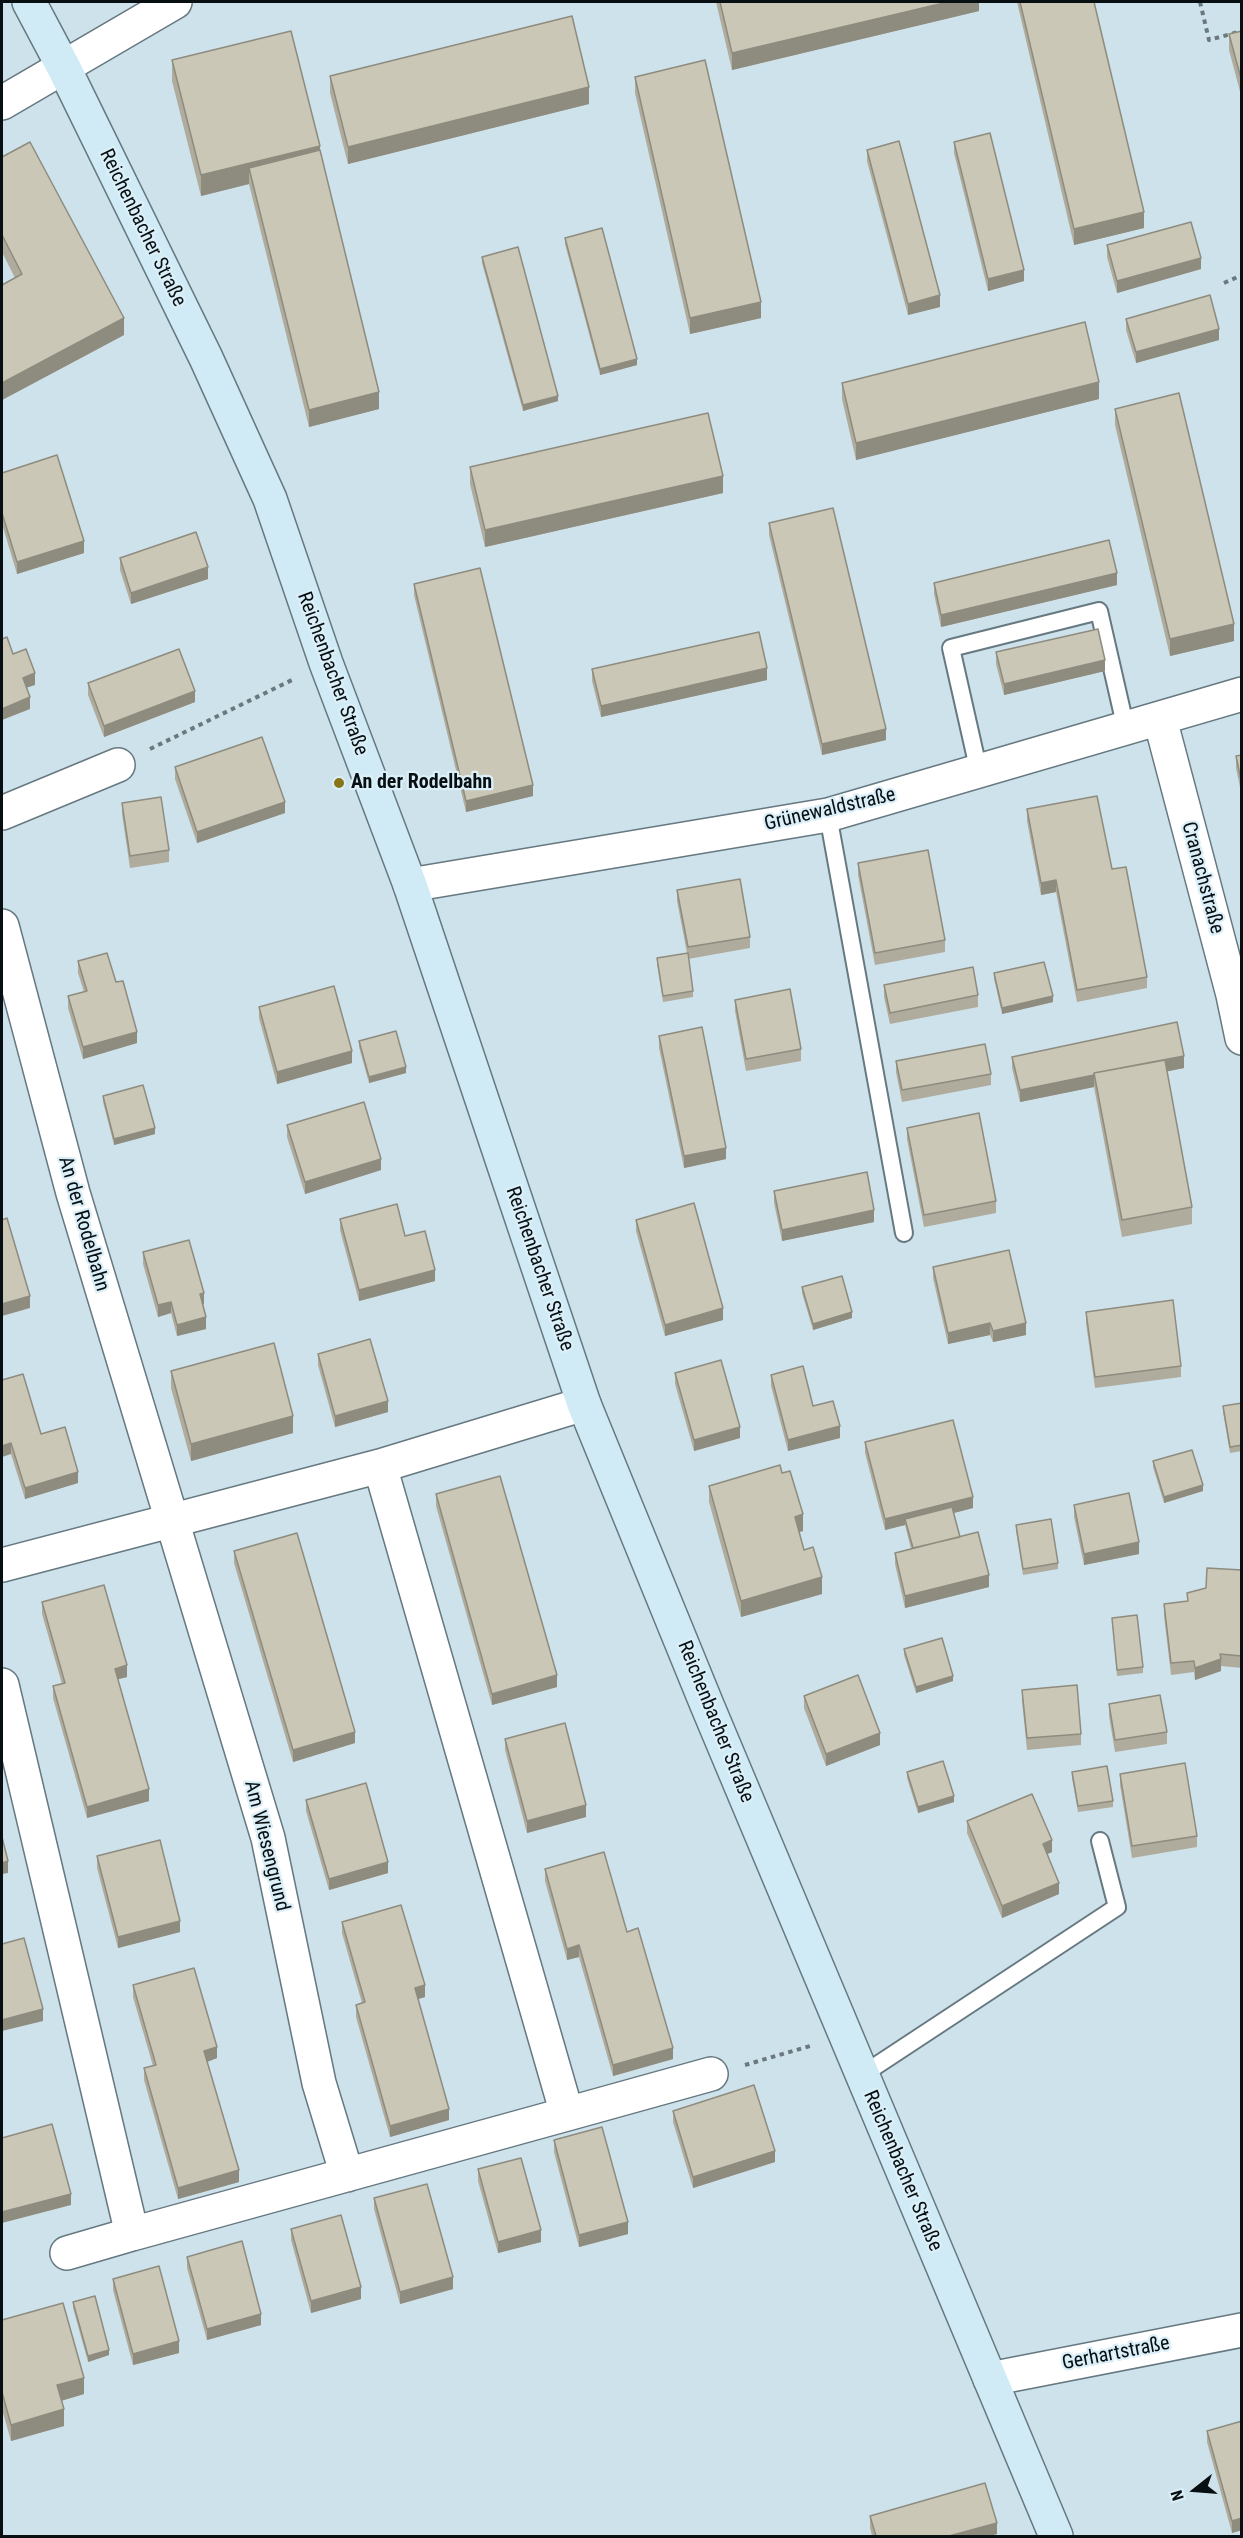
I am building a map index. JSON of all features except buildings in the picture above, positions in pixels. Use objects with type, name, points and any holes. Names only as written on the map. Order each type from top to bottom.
[{"type":"main road","name":"Reichenbacher Straße","points":[[29,2],[64,68],[206,358],[270,500],[326,663],[410,885],[585,1404],[862,2075],[1056,2536]]},
{"type":"street","points":[[2,104],[175,2]]},
{"type":"street","name":"Grünewaldstraße","points":[[410,885],[828,815],[1242,694]]},
{"type":"street","name":"Cranachstraße","points":[[1160,719],[1233,995],[1242,1038]]},
{"type":"street","points":[[2,813],[118,765]]},
{"type":"street","name":"An der Rodelbahn","points":[[2,926],[73,1193],[170,1521]]},
{"type":"street","points":[[2,1565],[380,1466],[585,1404]]},
{"type":"street","points":[[380,1466],[567,2114]]},
{"type":"street","name":"Am Wiesengrund","points":[[170,1521],[268,1838],[319,2083],[347,2175]]},
{"type":"street","points":[[2,1685],[132,2234]]},
{"type":"street","points":[[66,2253],[711,2074]]},
{"type":"street","name":"Gerhartstraße","points":[[990,2379],[1242,2330]]},
{"type":"lane","points":[[979,772],[951,648],[1099,611],[1126,729]]},
{"type":"lane","points":[[828,815],[904,1233]]},
{"type":"lane","points":[[862,2075],[1117,1907],[1100,1841]]},
{"type":"path","points":[[1200,2],[1209,40],[1242,31]]},
{"type":"path","points":[[1224,283],[1242,275]]},
{"type":"path","points":[[118,765],[326,663]]},
{"type":"path","points":[[711,2074],[846,2036]]},
{"type":"place","name":"An der Rodelbahn","points":[[339,783]]}]
